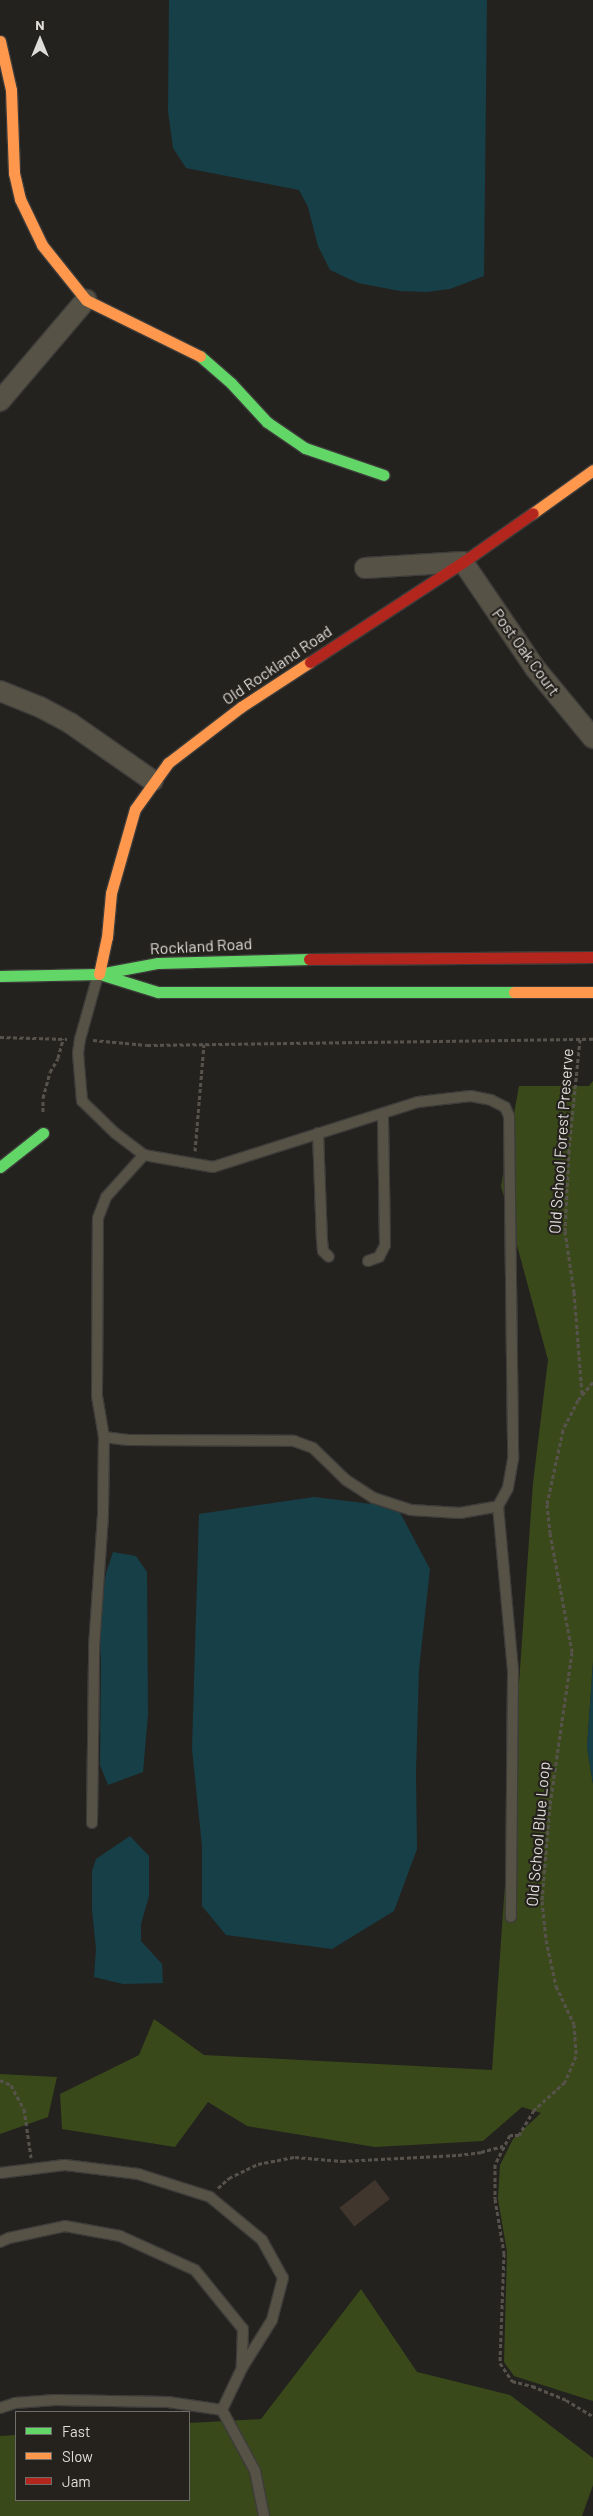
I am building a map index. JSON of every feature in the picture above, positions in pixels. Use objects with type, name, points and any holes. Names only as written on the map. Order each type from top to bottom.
[{"type":"street","points":[[0,41],[11,90],[14,173],[20,199],[42,246],[86,300],[196,353],[231,383],[267,422],[305,448],[384,475]]},
{"type":"street","points":[[0,401],[86,300]]},
{"type":"street","name":"Old Rockland Road","points":[[99,974],[107,937],[111,893],[123,844],[135,808],[168,763],[241,707],[463,562],[593,470]]},
{"type":"street","points":[[365,568],[463,562]]},
{"type":"street","name":"Post Oak Court","points":[[463,562],[535,668],[593,738]]},
{"type":"street","points":[[0,691],[40,707],[70,723],[153,781]]},
{"type":"street","name":"Rockland Road","points":[[99,974],[158,963],[336,958],[593,957]]},
{"type":"street","points":[[0,976],[99,974],[158,992],[593,992]]},
{"type":"street","points":[[0,1167],[42,1133]]},
{"type":"lane","points":[[99,974],[80,1039],[78,1053],[82,1102],[115,1133],[144,1156],[213,1167],[418,1102],[471,1096],[492,1100],[505,1107],[509,1116],[513,1459],[508,1488],[498,1506],[513,1672],[511,1917]]},
{"type":"lane","points":[[368,1261],[379,1257],[384,1245],[383,1113]]},
{"type":"lane","points":[[318,1133],[322,1240],[323,1251],[329,1257]]},
{"type":"lane","points":[[92,1823],[94,1647],[103,1514],[104,1437],[97,1396],[98,1218],[106,1197],[144,1156]]},
{"type":"lane","points":[[104,1437],[128,1440],[294,1441],[313,1448],[346,1480],[374,1498],[411,1510],[460,1512],[498,1506]]},
{"type":"lane","points":[[0,2173],[65,2165],[138,2174],[210,2197],[262,2240],[282,2278],[272,2320],[242,2368],[222,2410]]},
{"type":"lane","points":[[0,2242],[9,2238],[65,2226],[120,2236],[195,2270],[243,2328],[242,2368]]},
{"type":"lane","points":[[0,2408],[15,2403],[55,2400],[168,2402],[222,2410]]},
{"type":"lane","points":[[222,2410],[255,2471],[264,2516]]},
{"type":"path","points":[[0,1037],[70,1039]]},
{"type":"path","points":[[42,1133],[43,1098],[50,1072],[58,1058],[63,1039]]},
{"type":"path","name":"Old School Forest Preserve","points":[[580,1039],[569,1150],[565,1232],[574,1292],[583,1394]]},
{"type":"path","points":[[104,1041],[146,1045],[593,1039]]},
{"type":"path","points":[[195,1154],[201,1104],[204,1044]]},
{"type":"path","name":"Old School Blue Loop","points":[[593,1382],[583,1394],[563,1430],[548,1504],[550,1533],[572,1652],[550,1805],[542,1901],[546,1940],[556,1986],[574,2024],[576,2056],[565,2082],[534,2110],[519,2135],[510,2135],[495,2164],[495,2200],[504,2252],[500,2363],[512,2381],[532,2386],[566,2400],[593,2416]]},
{"type":"path","points":[[0,2080],[11,2085],[24,2109],[33,2170]]},
{"type":"path","points":[[210,2197],[229,2178],[236,2174],[258,2164],[296,2157],[342,2161],[458,2155],[504,2146]]},
{"type":"green space","points":[[593,1081],[593,1662],[587,1747],[593,1784],[593,2401],[514,2376],[504,2362],[507,2252],[498,2199],[500,2165],[513,2139],[541,2113],[522,2107],[483,2141],[375,2147],[247,2126],[208,2102],[175,2147],[62,2129],[60,2094],[139,2055],[154,2019],[204,2055],[492,2070],[533,1483],[548,1360],[501,1186],[519,1086],[589,1086]]},
{"type":"green space","points":[[0,2074],[57,2077],[48,2117],[0,2134]]},
{"type":"green space","points":[[361,2289],[417,2372],[510,2395],[593,2458],[593,2485],[582,2516],[0,2516],[0,2436],[15,2435],[15,2501],[190,2501],[190,2423],[261,2419]]},
{"type":"water","points":[[169,0],[487,0],[484,276],[450,289],[427,292],[400,291],[358,283],[330,270],[318,246],[308,207],[299,190],[186,168],[173,148],[168,111]]},
{"type":"water","points":[[314,1497],[397,1507],[430,1569],[419,1669],[416,1773],[417,1849],[394,1911],[332,1949],[226,1935],[202,1906],[202,1846],[192,1749],[199,1514]]},
{"type":"water","points":[[113,1552],[136,1556],[147,1572],[148,1714],[143,1772],[108,1785],[100,1765],[101,1662],[99,1624],[106,1573]]},
{"type":"water","points":[[593,1662],[593,1784],[587,1747]]},
{"type":"water","points":[[130,1836],[149,1856],[149,1896],[141,1924],[141,1941],[162,1964],[163,1983],[123,1984],[94,1977],[96,1949],[92,1910],[92,1871],[96,1859]]},
{"type":"building","points":[[375,2180],[390,2199],[354,2227],[340,2208]]},
{"type":"traffic: fast","points":[[200,356],[231,383],[267,422],[305,448],[384,475]]},
{"type":"traffic: fast","points":[[0,976],[99,974],[158,963],[309,959]]},
{"type":"traffic: fast","points":[[103,975],[158,992],[514,992]]},
{"type":"traffic: fast","points":[[0,1167],[43,1133]]},
{"type":"traffic: slow","points":[[0,41],[11,90],[14,173],[20,199],[42,245],[86,300],[200,356]]},
{"type":"traffic: slow","points":[[533,513],[593,470]]},
{"type":"traffic: slow","points":[[99,974],[107,937],[111,893],[135,809],[168,763],[241,707],[310,662]]},
{"type":"traffic: slow","points":[[514,992],[593,992]]},
{"type":"traffic: jam","points":[[310,662],[463,562],[533,513]]},
{"type":"traffic: jam","points":[[309,959],[593,957]]}]
